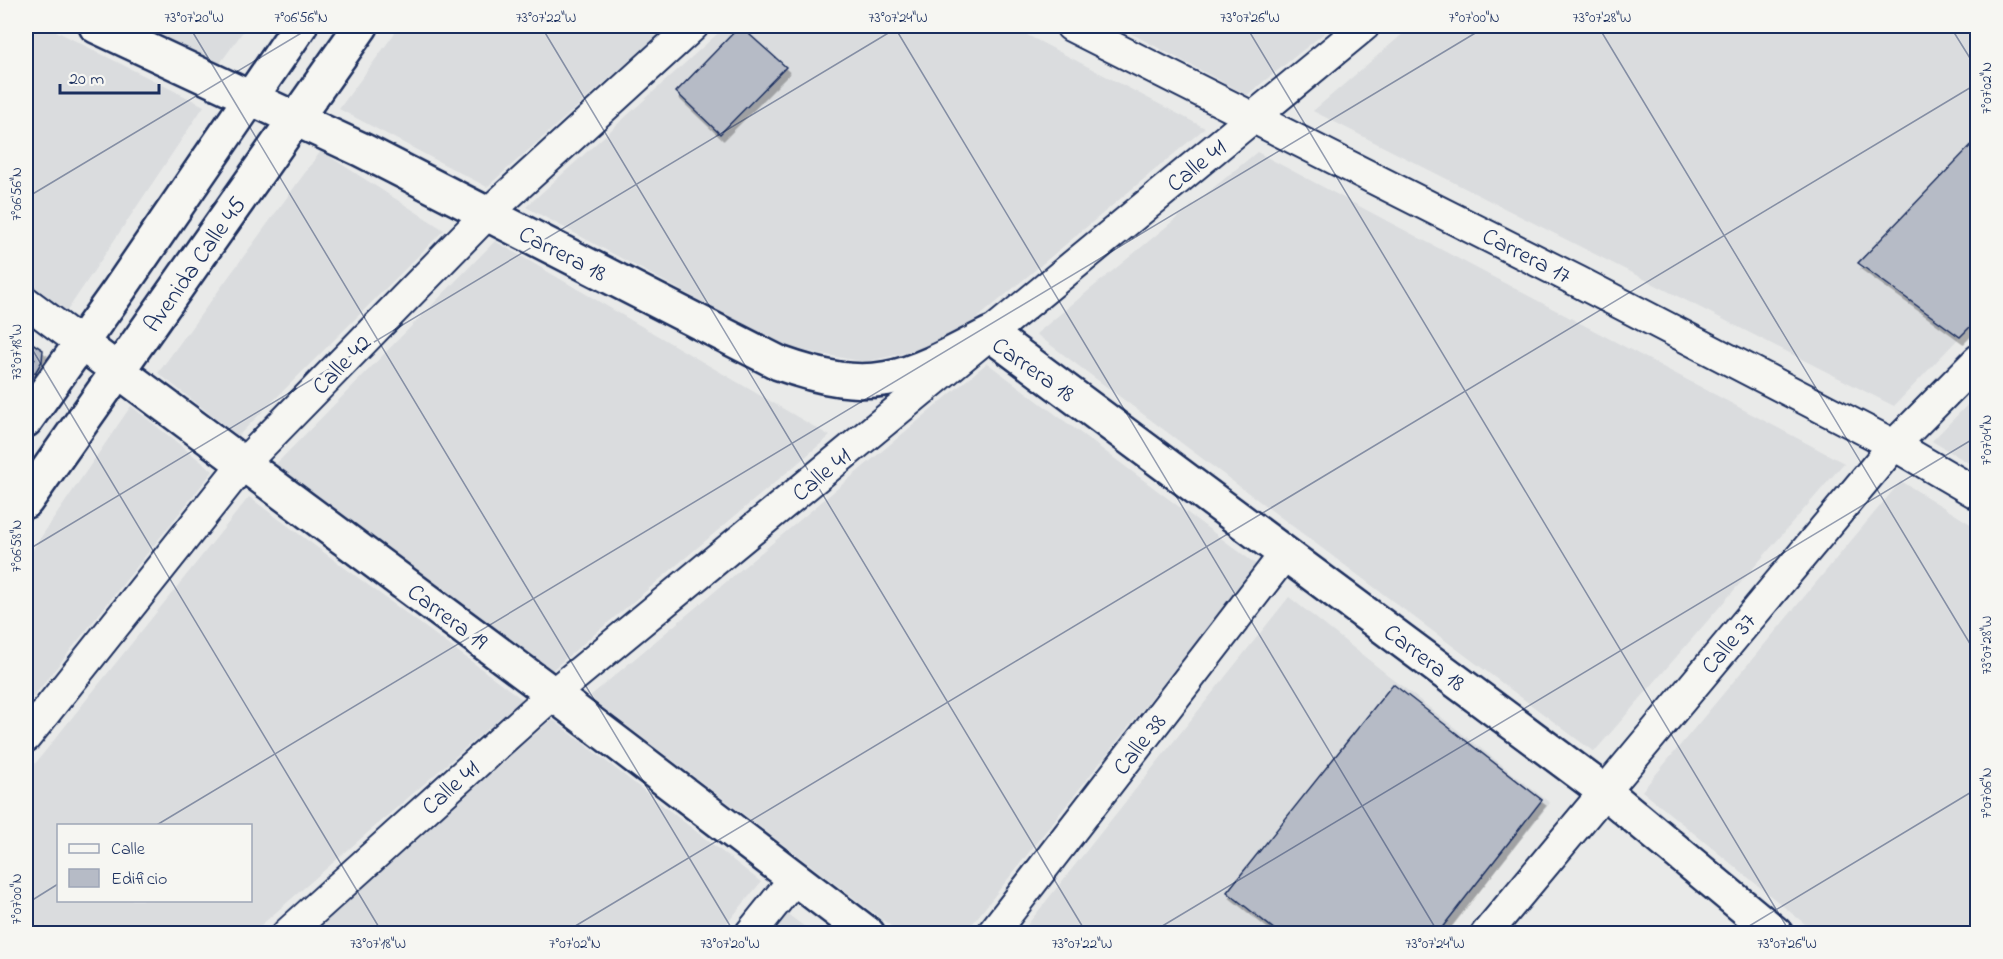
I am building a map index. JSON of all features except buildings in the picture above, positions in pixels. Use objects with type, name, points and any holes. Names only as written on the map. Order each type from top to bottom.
[{"type":"street","name":"Carrera 18","points":[[96,26],[297,118],[779,363],[813,375],[847,381],[886,380],[921,370],[990,334],[1604,791],[1776,933]]},
{"type":"street","name":"Avenida Calle 45","points":[[26,420],[300,26]]},
{"type":"street","name":"Avenida Calle 45","points":[[26,501],[361,26]]},
{"type":"street","name":"Calle 42","points":[[26,737],[243,464],[487,214],[693,26]]},
{"type":"street","name":"Carrera 17","points":[[1071,26],[1894,445],[1977,494]]},
{"type":"street","name":"Calle 41","points":[[287,933],[553,694],[1364,26]]},
{"type":"street","name":"Carrera 19","points":[[26,302],[553,694],[868,933]]},
{"type":"street","name":"Calle 37","points":[[1486,933],[1894,445],[1977,360]]},
{"type":"street","name":"Calle 38","points":[[992,933],[1286,554]]},
{"type":"street","points":[[750,933],[795,878]]},
{"type":"shaded area","points":[[26,26],[46,26],[204,106],[67,311],[26,280]]},
{"type":"shaded area","points":[[135,26],[247,26],[218,66]]},
{"type":"shaded area","points":[[400,26],[668,26],[487,187],[339,109]]},
{"type":"shaded area","points":[[726,26],[1010,26],[1205,128],[974,321],[931,347],[865,362],[788,348],[526,207]]},
{"type":"shaded area","points":[[1117,26],[1333,26],[1247,95]]},
{"type":"shaded area","points":[[1412,26],[1977,26],[1977,319],[1894,406],[1313,111]]},
{"type":"shaded area","points":[[321,151],[444,230],[238,436],[158,373]]},
{"type":"shaded area","points":[[1257,152],[1844,463],[1594,752],[1036,334]]},
{"type":"shaded area","points":[[495,241],[830,436],[552,670],[274,466]]},
{"type":"shaded area","points":[[987,363],[1257,565],[965,933],[900,933],[589,697]]},
{"type":"shaded area","points":[[1977,395],[1977,468],[1932,441]]},
{"type":"shaded area","points":[[131,406],[213,471],[26,706],[26,559]]},
{"type":"shaded area","points":[[1901,481],[1977,528],[1977,933],[1816,933],[1642,791]]},
{"type":"shaded area","points":[[249,497],[522,699],[252,933],[26,933],[26,775]]},
{"type":"shaded area","points":[[1289,597],[1550,803],[1446,933],[1020,934]]},
{"type":"shaded area","points":[[552,719],[761,882],[719,933],[309,934]]},
{"type":"shaded area","points":[[786,913],[813,933],[770,933]]}]
